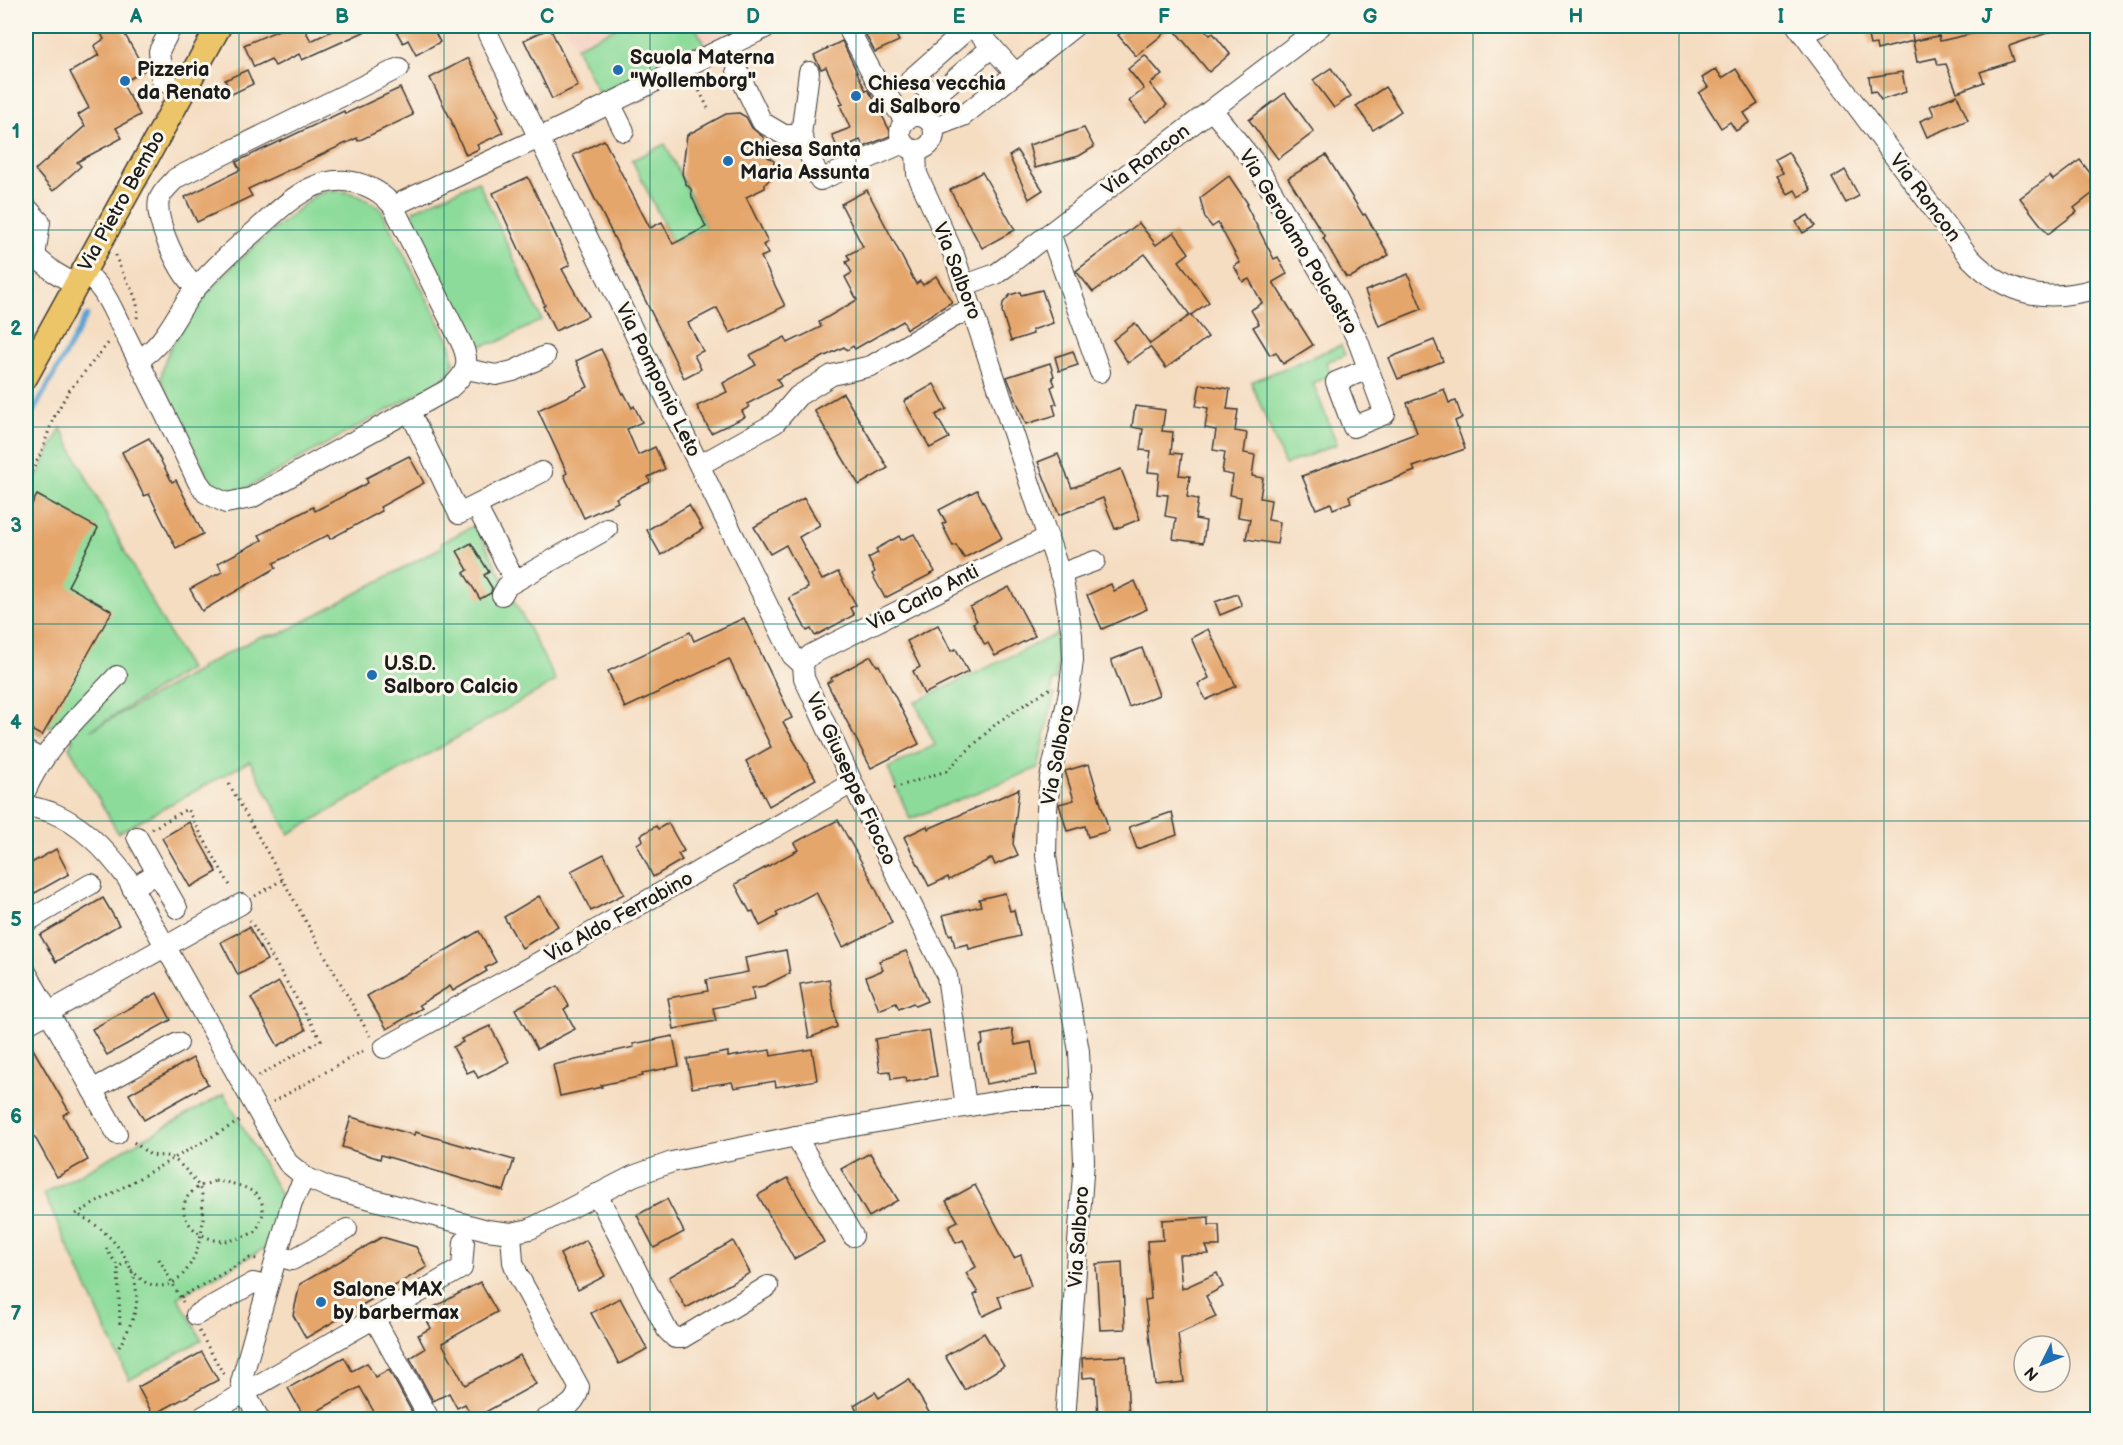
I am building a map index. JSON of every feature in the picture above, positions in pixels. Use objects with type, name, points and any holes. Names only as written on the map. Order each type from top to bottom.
[{"type":"main road","name":"Via Pietro Bembo","points":[[26,376],[219,26]]},
{"type":"street","points":[[172,26],[159,51],[162,80],[183,93]]},
{"type":"street","points":[[393,206],[769,26]]},
{"type":"street","points":[[809,72],[801,135],[820,180],[902,148],[927,147],[931,143],[935,133],[927,118],[915,115],[905,120],[877,82],[847,26]]},
{"type":"street","points":[[993,47],[937,94],[911,79],[972,26],[993,47],[1016,75]]},
{"type":"street","points":[[933,127],[963,116],[1075,26]]},
{"type":"street","name":"Via Roncon","points":[[965,285],[996,274],[1321,26]]},
{"type":"street","name":"Via Roncon","points":[[1807,28],[1970,258],[1980,268],[2025,293],[2049,297],[2097,288]]},
{"type":"street","name":"Via Pomponio Leto","points":[[488,34],[700,465],[775,423],[798,396],[823,380],[832,375],[871,366],[957,315],[973,309]]},
{"type":"street","points":[[196,288],[183,273],[158,217],[159,198],[176,178],[399,68]]},
{"type":"street","points":[[737,70],[762,122],[784,135],[801,135]]},
{"type":"street","points":[[610,103],[624,131]]},
{"type":"street","name":"Via Gerolamo Polcastro","points":[[1212,110],[1255,163],[1336,298],[1358,341],[1385,414],[1353,427],[1336,382],[1368,369]]},
{"type":"street","name":"Via Salboro","points":[[905,120],[899,133],[902,148],[917,174],[954,255],[965,285],[1060,574],[1072,635],[1073,660],[1070,693],[1050,778],[1046,855],[1052,902],[1079,1051],[1083,1099],[1084,1161],[1065,1419]]},
{"type":"street","points":[[902,148],[898,156],[917,174]]},
{"type":"street","points":[[26,212],[28,209],[40,222],[30,253],[54,272],[93,279],[102,290],[138,360],[158,396],[198,482],[206,493],[226,503],[251,498],[410,412],[449,389],[460,380],[466,369],[465,350],[393,206],[383,195],[349,180],[330,180],[310,188],[289,202],[228,255],[196,288],[160,342],[150,353],[138,360]]},
{"type":"street","points":[[1050,233],[1100,372]]},
{"type":"street","points":[[466,369],[496,375],[513,371],[545,356]]},
{"type":"street","points":[[410,412],[459,514],[542,472]]},
{"type":"street","name":"Via Giuseppe Fiocco","points":[[700,465],[792,655],[803,665],[804,678],[852,783],[947,976],[966,1106]]},
{"type":"street","points":[[476,506],[509,588],[607,529]]},
{"type":"street","name":"Via Carlo Anti","points":[[803,665],[812,654],[1048,537]]},
{"type":"street","points":[[1060,574],[1095,561]]},
{"type":"street","points":[[26,790],[44,759],[63,734],[117,676]]},
{"type":"street","points":[[26,751],[44,759]]},
{"type":"street","name":"Via Aldo Ferrabino","points":[[379,1046],[620,917],[852,783]]},
{"type":"street","points":[[26,805],[54,813],[84,831],[110,855],[132,888],[243,1085],[251,1115],[288,1163],[305,1177],[330,1188],[487,1230],[511,1233],[530,1229],[633,1176],[672,1162],[796,1136],[1011,1099],[1083,1099]]},
{"type":"street","points":[[137,837],[177,908]]},
{"type":"street","points":[[132,888],[158,873]]},
{"type":"street","points":[[26,922],[91,884]]},
{"type":"street","points":[[26,1025],[241,904]]},
{"type":"street","points":[[26,972],[117,1134]]},
{"type":"street","points":[[92,1090],[177,1043]]},
{"type":"street","points":[[796,1136],[853,1236]]},
{"type":"street","points":[[260,1419],[240,1396],[241,1382],[267,1286],[271,1258],[292,1202],[305,1177]]},
{"type":"street","points":[[597,1194],[667,1330],[675,1338],[682,1338],[768,1286]]},
{"type":"street","points":[[271,1258],[292,1260],[347,1229]]},
{"type":"street","points":[[511,1233],[513,1262],[518,1275],[579,1387],[578,1394],[571,1404],[544,1419]]},
{"type":"street","points":[[197,1419],[462,1268],[464,1242]]},
{"type":"street","points":[[193,1316],[253,1283],[267,1286]]},
{"type":"street","points":[[374,1318],[430,1419]]},
{"type":"path","points":[[691,74],[708,108]]},
{"type":"path","points":[[26,483],[41,453],[53,419],[68,392],[114,336]]},
{"type":"path","points":[[894,788],[946,771],[998,722],[1051,688]]},
{"type":"path","points":[[119,1347],[130,1326],[136,1306],[134,1281],[127,1262],[108,1233],[76,1214],[173,1158],[379,1046],[229,784]]},
{"type":"path","points":[[137,837],[187,809],[321,1040],[243,1085]]},
{"type":"path","points":[[241,904],[282,880]]},
{"type":"path","points":[[117,1134],[153,1155],[164,1154],[173,1158],[201,1192],[202,1235],[189,1266],[181,1278],[172,1283],[157,1286],[144,1281],[130,1269]]},
{"type":"path","points":[[215,1181],[236,1183],[254,1192],[263,1202],[262,1222],[255,1232],[223,1241],[202,1235],[186,1222],[183,1214],[186,1199],[198,1187],[215,1181]]},
{"type":"path","points":[[106,1248],[118,1267],[120,1324]]},
{"type":"path","points":[[180,1298],[250,1258],[271,1258]]},
{"type":"path","points":[[159,1259],[240,1396]]},
{"type":"path","points":[[118,1267],[127,1262]]},
{"type":"shaded area","name":"Scuola Materna \"Wollemborg\"","points":[[565,26],[741,26],[599,94]]},
{"type":"green space","name":"Scuola Materna \"Wollemborg\"","points":[[619,26],[695,26],[704,44],[599,94],[576,47]]},
{"type":"green space","points":[[665,144],[706,227],[673,243],[632,160]]},
{"type":"green space","points":[[478,181],[542,320],[498,342],[478,346],[473,342],[412,220],[414,210]]},
{"type":"green space","points":[[328,191],[355,195],[380,208],[450,343],[454,364],[444,379],[247,488],[226,492],[208,478],[161,379],[166,357],[197,306],[227,271],[314,196]]},
{"type":"green space","points":[[1341,345],[1345,355],[1326,362],[1331,375],[1313,383],[1337,444],[1285,465],[1251,382]]},
{"type":"green space","name":"U.S.D. Salboro Calcio","points":[[61,428],[189,669],[91,730],[201,667],[259,637],[281,634],[442,547],[441,543],[475,525],[556,681],[289,834],[250,761],[118,833],[69,747],[73,740],[48,725],[41,736],[26,727],[26,498]]},
{"type":"green space","points":[[1057,634],[1056,681],[1052,681],[1051,694],[1054,694],[1038,768],[910,819],[888,768],[935,745],[915,702]]},
{"type":"green space","points":[[224,1094],[281,1195],[267,1247],[178,1297],[202,1340],[129,1380],[44,1194]]},
{"type":"building","points":[[97,26],[120,26],[145,70],[122,83],[140,115],[116,128],[122,138],[77,162],[81,166],[53,191],[35,170],[85,126],[78,115],[89,108],[70,72],[99,55],[94,46],[104,39]]},
{"type":"building","points":[[288,26],[303,26],[311,41],[342,26],[377,26],[302,60],[299,54],[275,66],[271,59],[254,67],[244,45]]},
{"type":"building","points":[[393,26],[436,26],[432,27],[440,42],[416,55],[408,40],[403,43]]},
{"type":"building","points":[[861,26],[891,26],[899,41],[875,52]]},
{"type":"building","points":[[1130,26],[1201,26],[1210,35],[1213,33],[1230,54],[1209,72],[1172,27],[1136,56],[1118,35]]},
{"type":"building","points":[[1892,26],[1911,26],[1913,41],[1877,50],[1876,44],[1870,45],[1867,32]]},
{"type":"building","points":[[1982,26],[2061,26],[2062,28],[2009,46],[2014,61],[1980,72],[1984,82],[1957,92],[1946,64],[1938,65],[1936,58],[1917,62],[1913,41],[1939,36],[1940,41],[1984,31]]},
{"type":"building","points":[[550,28],[578,86],[552,99],[524,40]]},
{"type":"building","name":"Chiesa vecchia di Salboro","points":[[842,41],[866,91],[868,90],[872,96],[892,135],[864,147],[860,140],[838,150],[832,135],[850,128],[840,105],[843,104],[826,67],[821,69],[814,55]]},
{"type":"building","points":[[1145,55],[1162,75],[1150,84],[1167,105],[1146,122],[1129,101],[1144,89],[1128,69]]},
{"type":"building","points":[[468,58],[499,116],[496,118],[503,133],[477,145],[479,149],[466,155],[430,78]]},
{"type":"building","points":[[1331,68],[1351,96],[1334,108],[1313,80]]},
{"type":"building","points":[[1716,69],[1722,78],[1736,69],[1758,104],[1744,113],[1750,122],[1736,131],[1730,122],[1721,128],[1699,93],[1708,87],[1702,78]]},
{"type":"building","points":[[247,70],[253,84],[232,94],[225,80]]},
{"type":"building","points":[[1902,72],[1906,92],[1881,100],[1875,91],[1871,92],[1869,77]]},
{"type":"building","points":[[1385,87],[1401,111],[1373,130],[1356,106]]},
{"type":"building","points":[[400,88],[413,115],[358,141],[357,138],[248,189],[252,196],[197,222],[185,197],[240,170],[236,162],[344,111],[345,114]]},
{"type":"building","points":[[1285,93],[1314,132],[1278,159],[1249,120]]},
{"type":"building","points":[[1957,95],[1968,120],[1927,137],[1920,121],[1934,115],[1930,106]]},
{"type":"building","points":[[739,113],[746,117],[752,128],[763,137],[768,157],[774,161],[772,177],[765,184],[765,188],[746,197],[768,242],[763,245],[768,254],[761,257],[785,306],[730,333],[717,308],[688,323],[703,351],[694,355],[701,369],[684,378],[573,155],[604,140],[650,228],[662,222],[673,244],[706,227],[692,197],[691,189],[682,174],[687,135],[726,114]]},
{"type":"building","points":[[1084,128],[1094,147],[1079,156],[1035,168],[1029,145]]},
{"type":"building","points":[[1017,151],[1043,190],[1029,199],[1009,156]]},
{"type":"building","points":[[1788,152],[1811,190],[1799,197],[1795,190],[1788,194],[1777,176],[1783,173],[1775,159]]},
{"type":"building","points":[[1326,155],[1389,255],[1351,277],[1346,277],[1323,238],[1325,237],[1288,178]]},
{"type":"building","points":[[2080,160],[2097,182],[2097,190],[2074,208],[2077,212],[2048,234],[2020,198],[2050,176],[2053,180]]},
{"type":"building","points":[[1845,170],[1859,196],[1846,203],[1832,178]]},
{"type":"building","points":[[982,172],[1015,230],[982,248],[950,190]]},
{"type":"building","points":[[1229,176],[1248,204],[1246,205],[1274,259],[1278,257],[1287,274],[1273,282],[1313,345],[1283,364],[1276,352],[1270,355],[1253,327],[1259,324],[1251,310],[1262,303],[1249,279],[1243,282],[1234,266],[1240,263],[1218,223],[1212,227],[1205,218],[1200,198]]},
{"type":"building","points":[[528,177],[570,265],[562,269],[588,316],[555,331],[493,193]]},
{"type":"building","points":[[867,190],[916,284],[920,281],[923,285],[936,276],[952,302],[907,329],[903,321],[855,349],[853,346],[847,350],[844,347],[777,379],[781,386],[747,404],[749,407],[742,411],[745,417],[711,433],[697,406],[727,392],[723,383],[756,365],[750,355],[785,337],[788,343],[821,327],[819,322],[857,300],[845,277],[852,273],[846,262],[850,260],[847,255],[863,247],[841,204]]},
{"type":"building","points":[[1808,215],[1815,226],[1803,233],[1796,222]]},
{"type":"building","points":[[1139,223],[1156,245],[1174,232],[1189,253],[1179,261],[1209,302],[1191,315],[1208,337],[1166,368],[1150,347],[1128,363],[1113,340],[1135,323],[1150,344],[1190,315],[1145,254],[1093,292],[1076,271]]},
{"type":"building","points":[[1408,274],[1422,309],[1379,326],[1365,291]]},
{"type":"building","points":[[1042,290],[1053,323],[1032,330],[1033,334],[1011,341],[1002,312],[1003,303],[1010,295]]},
{"type":"building","points":[[1434,340],[1443,361],[1398,379],[1389,358]]},
{"type":"building","points":[[601,349],[623,394],[632,408],[634,406],[642,422],[627,429],[638,455],[655,447],[665,469],[648,477],[650,482],[616,498],[618,502],[584,518],[564,475],[567,473],[538,410],[588,387],[576,361]]},
{"type":"building","points":[[1073,351],[1078,365],[1059,371],[1055,357]]},
{"type":"building","points":[[1050,363],[1054,376],[1052,377],[1055,385],[1051,387],[1057,404],[1053,405],[1056,415],[1026,424],[1007,377]]},
{"type":"building","points":[[934,384],[947,409],[936,415],[949,438],[930,448],[904,401]]},
{"type":"building","points":[[1200,384],[1230,389],[1227,409],[1238,410],[1235,431],[1247,433],[1244,453],[1255,455],[1252,476],[1263,478],[1260,498],[1271,500],[1268,520],[1280,522],[1277,544],[1246,539],[1250,519],[1238,517],[1241,497],[1230,495],[1233,475],[1222,473],[1225,452],[1213,450],[1216,430],[1205,428],[1208,408],[1196,406]]},
{"type":"building","points":[[1444,389],[1449,403],[1456,401],[1462,418],[1455,421],[1465,449],[1413,467],[1415,471],[1349,496],[1351,502],[1333,509],[1331,503],[1316,509],[1302,476],[1417,433],[1407,403]]},
{"type":"building","points":[[843,393],[888,468],[859,485],[814,410]]},
{"type":"building","points":[[1135,406],[1165,410],[1162,431],[1173,432],[1171,453],[1182,454],[1179,475],[1190,476],[1187,497],[1198,499],[1195,519],[1206,521],[1203,543],[1173,539],[1176,518],[1165,516],[1168,495],[1157,494],[1159,473],[1148,472],[1151,451],[1140,450],[1143,429],[1132,427]]},
{"type":"building","points":[[149,438],[172,482],[176,480],[203,534],[176,548],[149,494],[144,496],[122,452]]},
{"type":"building","points":[[1058,454],[1072,488],[1121,469],[1140,519],[1115,529],[1103,498],[1059,515],[1038,462]]},
{"type":"building","points":[[409,456],[424,483],[380,507],[382,511],[330,539],[328,535],[274,563],[276,568],[202,611],[190,589],[222,572],[218,563],[262,540],[259,535],[313,507],[315,511],[368,483],[366,478]]},
{"type":"building","points":[[977,490],[1002,538],[964,558],[956,545],[953,546],[942,524],[946,522],[939,510]]},
{"type":"building","points":[[37,495],[98,528],[68,586],[112,611],[42,736],[26,727],[26,515]]},
{"type":"building","points":[[804,498],[820,525],[799,537],[822,580],[838,572],[856,605],[850,608],[854,615],[815,636],[811,629],[807,631],[789,598],[808,588],[786,545],[770,554],[754,527]]},
{"type":"building","points":[[689,505],[703,529],[661,555],[647,530]]},
{"type":"building","points":[[914,534],[935,572],[885,598],[872,574],[875,572],[868,558],[878,553],[876,549],[899,536],[901,540]]},
{"type":"building","points":[[471,543],[489,572],[484,575],[492,588],[491,593],[480,599],[464,573],[468,570],[457,551]]},
{"type":"building","points":[[1135,581],[1147,609],[1102,629],[1087,595],[1111,584],[1114,591]]},
{"type":"building","points":[[1009,587],[1035,636],[995,656],[988,643],[985,645],[973,623],[977,621],[970,607]]},
{"type":"building","points":[[1237,594],[1242,606],[1220,615],[1215,602]]},
{"type":"building","points":[[744,618],[792,718],[783,722],[816,779],[769,806],[746,761],[771,747],[729,659],[625,708],[608,671],[690,632],[694,641]]},
{"type":"building","points":[[938,625],[951,651],[956,649],[968,672],[924,694],[913,671],[920,667],[907,641]]},
{"type":"building","points":[[1208,629],[1236,686],[1206,700],[1198,684],[1209,678],[1191,638]]},
{"type":"building","points":[[1142,648],[1159,695],[1129,707],[1111,660]]},
{"type":"building","points":[[871,656],[877,666],[879,665],[919,744],[871,768],[827,683],[832,680],[831,678]]},
{"type":"building","points":[[1089,764],[1109,831],[1088,837],[1085,826],[1067,831],[1059,804],[1074,800],[1065,771]]},
{"type":"building","points":[[1019,789],[1013,844],[1018,855],[995,865],[992,858],[949,880],[948,877],[929,886],[904,837],[927,826],[928,829]]},
{"type":"building","points":[[1172,812],[1177,835],[1137,849],[1129,827]]},
{"type":"building","points":[[838,820],[871,879],[892,923],[843,947],[816,892],[776,913],[778,916],[760,926],[735,884],[798,850],[794,843]]},
{"type":"building","points":[[189,822],[217,872],[190,887],[162,838]]},
{"type":"building","points":[[668,823],[684,851],[678,854],[682,860],[653,877],[637,844],[643,840],[641,835],[656,826],[658,829]]},
{"type":"building","points":[[56,849],[69,874],[26,898],[26,866]]},
{"type":"building","points":[[604,854],[624,894],[591,911],[571,871]]},
{"type":"building","points":[[1005,893],[1010,911],[1014,910],[1020,936],[969,949],[968,944],[955,947],[943,915],[981,906],[979,899]]},
{"type":"building","points":[[539,896],[558,926],[522,948],[504,917]]},
{"type":"building","points":[[103,898],[119,925],[56,962],[40,935]]},
{"type":"building","points":[[249,927],[267,960],[238,975],[221,942]]},
{"type":"building","points":[[479,931],[496,962],[485,968],[487,971],[453,991],[450,986],[419,1005],[422,1008],[387,1029],[367,996]]},
{"type":"building","points":[[786,950],[790,973],[764,986],[752,988],[754,1000],[713,1008],[716,1021],[674,1029],[668,998],[708,991],[706,980],[748,972],[745,958]]},
{"type":"building","points":[[906,951],[927,1001],[915,1006],[913,1003],[899,1009],[896,1003],[879,1010],[866,977],[883,970],[879,961]]},
{"type":"building","points":[[829,979],[837,1027],[809,1038],[800,984]]},
{"type":"building","points":[[279,982],[306,1030],[278,1046],[251,998]]},
{"type":"building","points":[[558,986],[569,1006],[564,1009],[575,1029],[537,1049],[515,1009]]},
{"type":"building","points":[[157,993],[171,1020],[107,1055],[92,1029]]},
{"type":"building","points":[[490,1026],[509,1062],[478,1078],[474,1070],[467,1073],[453,1047],[463,1042],[461,1039]]},
{"type":"building","points":[[1012,1029],[1015,1045],[1031,1042],[1037,1075],[986,1084],[979,1045],[983,1044],[982,1035]]},
{"type":"building","points":[[929,1030],[937,1076],[906,1082],[905,1077],[891,1079],[890,1071],[880,1072],[875,1039]]},
{"type":"building","points":[[673,1036],[679,1066],[642,1073],[643,1076],[560,1096],[553,1065]]},
{"type":"building","points":[[26,1037],[69,1111],[63,1115],[88,1160],[57,1177],[26,1121]]},
{"type":"building","points":[[812,1049],[817,1080],[776,1087],[775,1081],[734,1088],[732,1082],[692,1088],[687,1059],[728,1052],[728,1057],[770,1050],[771,1056]]},
{"type":"building","points":[[193,1058],[208,1084],[144,1120],[129,1094]]},
{"type":"building","points":[[351,1117],[414,1135],[415,1132],[514,1160],[504,1191],[381,1155],[380,1159],[342,1147]]},
{"type":"building","points":[[870,1153],[898,1200],[869,1217],[841,1169]]},
{"type":"building","points":[[788,1178],[824,1242],[794,1259],[758,1195]]},
{"type":"building","points":[[975,1185],[1014,1258],[1021,1255],[1031,1286],[998,1296],[1002,1307],[983,1316],[974,1295],[978,1293],[966,1273],[976,1267],[963,1240],[956,1243],[948,1226],[958,1221],[946,1201]]},
{"type":"building","points":[[667,1199],[684,1232],[654,1248],[637,1215]]},
{"type":"building","points":[[1209,1217],[1209,1225],[1219,1225],[1220,1246],[1206,1246],[1209,1254],[1179,1255],[1182,1289],[1217,1273],[1223,1287],[1206,1296],[1216,1317],[1178,1334],[1184,1382],[1155,1385],[1145,1300],[1151,1299],[1147,1241],[1163,1240],[1162,1220]]},
{"type":"building","points":[[382,1237],[416,1247],[427,1267],[306,1338],[293,1315],[300,1284]]},
{"type":"building","points":[[586,1240],[605,1276],[578,1290],[560,1254]]},
{"type":"building","points":[[733,1241],[750,1273],[686,1308],[669,1277]]},
{"type":"building","points":[[1122,1262],[1125,1329],[1100,1330],[1096,1264]]},
{"type":"building","points":[[480,1282],[497,1312],[442,1343],[465,1385],[520,1355],[536,1384],[473,1419],[465,1404],[457,1408],[449,1393],[433,1401],[410,1358],[425,1349],[418,1335],[431,1328],[423,1313]]},
{"type":"building","points":[[620,1298],[647,1349],[619,1364],[591,1313]]},
{"type":"building","points":[[984,1333],[1004,1366],[965,1390],[945,1356]]},
{"type":"building","points":[[202,1352],[218,1380],[153,1415],[138,1387]]},
{"type":"building","points":[[1126,1356],[1129,1419],[1098,1419],[1096,1377],[1083,1378],[1082,1358]]},
{"type":"building","points":[[344,1357],[352,1371],[367,1363],[375,1377],[389,1370],[413,1414],[402,1419],[378,1419],[360,1387],[305,1418],[288,1388]]},
{"type":"building","points":[[909,1379],[933,1419],[862,1419],[854,1405],[875,1392],[879,1398]]},
{"type":"waterway","points":[[26,425],[87,315]]},
{"type":"place","name":"Scuola Materna \"Wollemborg\"","points":[[618,70]]},
{"type":"place","name":"Pizzeria da Renato","points":[[125,81]]},
{"type":"place","name":"Chiesa vecchia di Salboro","points":[[856,96]]},
{"type":"place","name":"Chiesa Santa Maria Assunta","points":[[728,161]]},
{"type":"place","name":"U.S.D. Salboro Calcio","points":[[372,675]]},
{"type":"place","name":"Salone MAX by barbermax","points":[[321,1302]]}]
